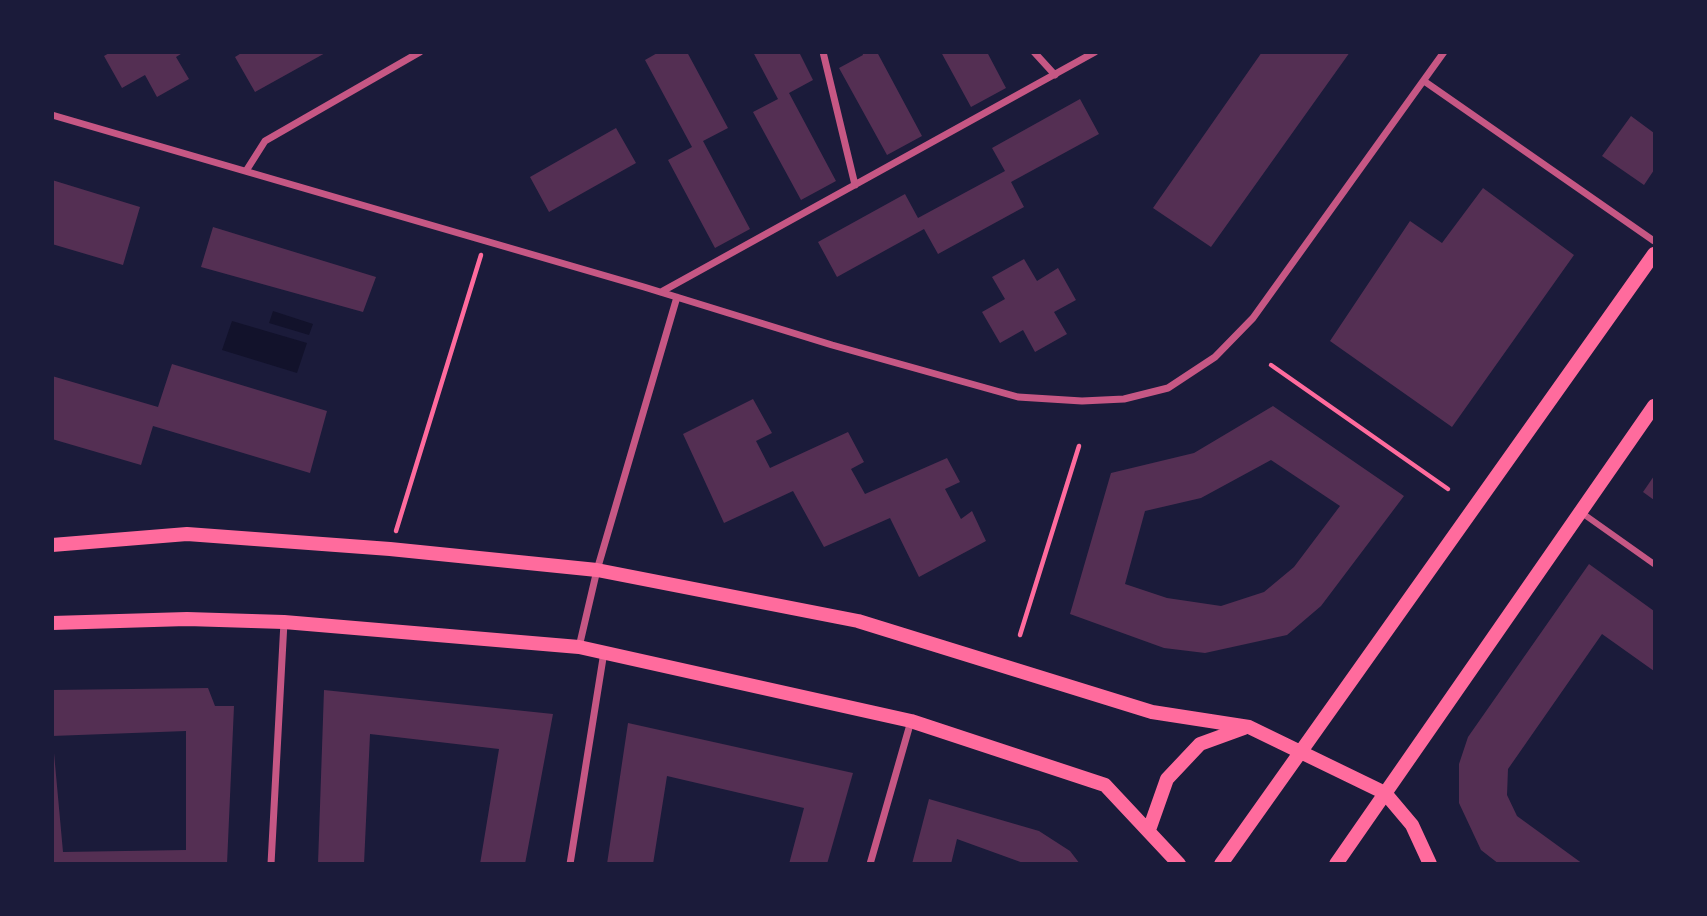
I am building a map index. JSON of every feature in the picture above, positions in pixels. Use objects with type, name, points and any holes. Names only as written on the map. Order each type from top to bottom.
[{"type":"main road","points":[[1222,863],[1300,750],[1500,475],[1654,254]]},
{"type":"main road","points":[[1336,863],[1654,406]]},
{"type":"main road","points":[[52,545],[187,534],[390,549],[597,570],[858,621],[1152,712],[1249,727],[1385,793],[1412,825],[1430,863]]},
{"type":"main road","points":[[52,623],[187,619],[284,622],[579,647],[604,652],[911,722],[1105,785],[1179,863]]},
{"type":"main road","points":[[1149,830],[1167,779],[1200,744],[1249,727]]},
{"type":"street","points":[[246,171],[265,141],[420,52]]},
{"type":"street","points":[[823,52],[855,185]]},
{"type":"street","points":[[1034,52],[1055,75]]},
{"type":"street","points":[[661,292],[1095,52]]},
{"type":"street","points":[[52,114],[661,292],[832,345],[1017,397],[1083,401],[1124,399],[1168,388],[1215,357],[1253,318],[1424,81],[1440,54]]},
{"type":"street","points":[[1424,81],[1654,241]]},
{"type":"street","points":[[579,647],[597,570],[677,297]]},
{"type":"street","points":[[1580,512],[1654,564]]},
{"type":"street","points":[[271,863],[284,622]]},
{"type":"street","points":[[570,863],[604,652]]},
{"type":"street","points":[[870,863],[911,722]]},
{"type":"path","points":[[390,549],[485,241]]},
{"type":"path","points":[[1271,365],[1448,489]]},
{"type":"path","points":[[1020,635],[1079,446]]},
{"type":"shaded area","points":[[273,311],[313,324],[309,335],[269,323]]},
{"type":"shaded area","points":[[232,321],[307,343],[297,373],[222,350]]},
{"type":"building","points":[[111,52],[184,52],[176,57],[189,79],[157,97],[145,75],[122,88],[104,56]]},
{"type":"building","points":[[243,52],[327,52],[255,92],[235,57]]},
{"type":"building","points":[[659,52],[687,52],[728,128],[703,141],[750,229],[715,248],[668,160],[692,147],[645,60]]},
{"type":"building","points":[[753,52],[799,52],[813,80],[789,93],[836,181],[801,200],[753,112],[778,99]]},
{"type":"building","points":[[862,52],[877,52],[922,136],[887,155],[839,68],[863,55]]},
{"type":"building","points":[[941,52],[987,52],[1006,88],[971,107]]},
{"type":"building","points":[[1262,52],[1350,52],[1211,247],[1153,208]]},
{"type":"building","points":[[1080,99],[1099,134],[1011,182],[1024,207],[938,254],[924,229],[837,277],[818,242],[905,194],[918,218],[1005,171],[992,148]]},
{"type":"building","points":[[1631,116],[1654,133],[1654,170],[1644,185],[1602,156]]},
{"type":"building","points":[[616,128],[636,163],[549,212],[530,177]]},
{"type":"building","points":[[52,180],[140,207],[123,265],[52,244]]},
{"type":"building","points":[[1483,188],[1574,255],[1452,427],[1330,341],[1410,221],[1442,243]]},
{"type":"building","points":[[213,227],[376,277],[363,312],[201,267]]},
{"type":"building","points":[[1024,259],[1037,281],[1058,268],[1076,300],[1054,312],[1067,334],[1035,352],[1023,330],[1000,343],[982,312],[1005,299],[992,277]]},
{"type":"building","points":[[172,364],[327,411],[310,473],[153,426],[141,465],[52,439],[52,376],[158,407]]},
{"type":"building","points":[[753,399],[772,433],[756,441],[770,468],[848,432],[864,462],[851,469],[865,494],[947,458],[960,482],[945,489],[961,519],[972,511],[986,541],[919,577],[890,518],[824,547],[793,491],[724,523],[683,434]]},
{"type":"building","points":[[1273,406],[1404,496],[1321,606],[1287,635],[1205,653],[1164,648],[1070,614],[1111,473],[1194,453]],"holes":[[[1271,460],[1340,506],[1294,567],[1264,592],[1221,606],[1167,598],[1125,584],[1145,511],[1201,498]]]},
{"type":"building","points":[[1654,476],[1654,500],[1643,492]]},
{"type":"building","points":[[1589,564],[1654,611],[1654,671],[1602,634],[1508,769],[1507,795],[1517,816],[1583,864],[1499,864],[1481,850],[1459,803],[1459,764],[1468,737]]},
{"type":"building","points":[[208,688],[215,706],[234,706],[227,864],[52,864],[52,753],[63,852],[186,850],[186,731],[52,736],[52,690]]},
{"type":"building","points":[[324,690],[553,714],[525,864],[480,864],[499,749],[370,734],[364,864],[318,864]]},
{"type":"building","points":[[628,723],[853,773],[827,864],[789,864],[804,808],[667,776],[653,864],[607,864]]},
{"type":"building","points":[[929,799],[1039,831],[1070,851],[1080,864],[1026,864],[957,839],[951,864],[912,864]]}]
